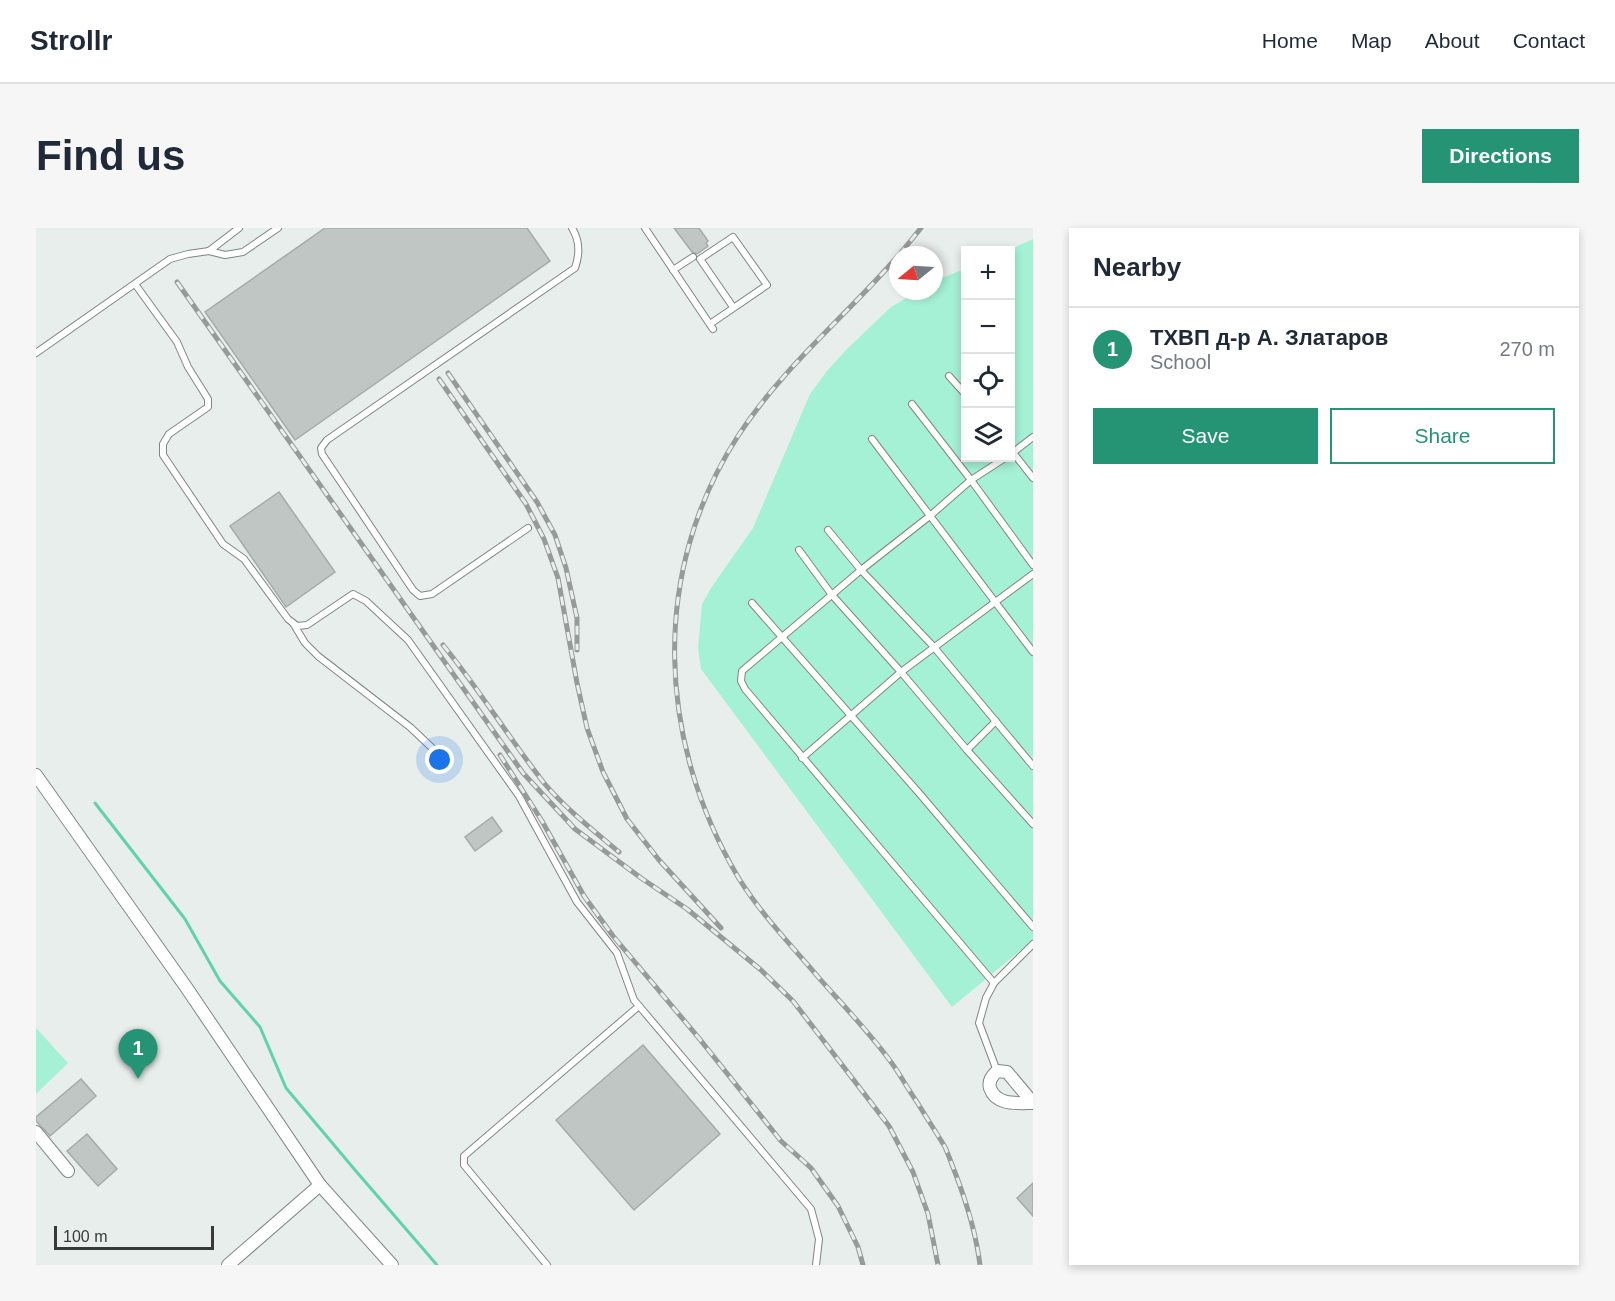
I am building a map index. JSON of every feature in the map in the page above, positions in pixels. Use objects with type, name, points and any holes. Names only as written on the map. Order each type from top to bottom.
[{"type":"street","points":[[36,775],[186,987],[320,1185],[392,1265]]},
{"type":"street","points":[[997,1071],[1007,1072],[1033,1103],[999,1100],[991,1091],[991,1077],[997,1071]]},
{"type":"street","points":[[36,1132],[68,1171]]},
{"type":"street","points":[[228,1265],[320,1185]]},
{"type":"lane","points":[[209,251],[239,228]]},
{"type":"lane","points":[[36,353],[170,259],[209,251],[225,255],[243,252],[278,228]]},
{"type":"lane","points":[[528,528],[432,594],[420,596],[413,590],[322,454],[321,447],[327,440],[575,268],[579,246],[572,228]]},
{"type":"lane","points":[[645,228],[711,326],[733,307],[767,285],[733,237],[700,259],[733,307]]},
{"type":"lane","points":[[673,270],[693,257]]},
{"type":"lane","points":[[135,284],[177,342],[188,367],[208,399],[208,407],[169,434],[163,444],[163,455],[223,544],[244,558],[288,619],[297,626],[307,625],[353,594],[366,601],[408,640],[519,796],[577,902],[617,953],[634,1000],[811,1209],[819,1239],[816,1265]]},
{"type":"lane","points":[[949,376],[961,389]]},
{"type":"lane","points":[[912,404],[1033,565]]},
{"type":"lane","points":[[1015,449],[1033,437]]},
{"type":"lane","points":[[872,439],[1033,652]]},
{"type":"lane","points":[[1015,457],[1033,478]]},
{"type":"lane","points":[[993,983],[802,758],[745,689],[741,681],[742,671],[831,595],[971,480],[999,462]]},
{"type":"lane","points":[[828,530],[861,570],[933,646],[1033,766]]},
{"type":"lane","points":[[799,550],[831,595],[1033,824]]},
{"type":"lane","points":[[802,758],[850,714],[933,646],[1033,574]]},
{"type":"lane","points":[[753,603],[1033,927]]},
{"type":"lane","points":[[293,622],[305,643],[318,656],[410,727],[448,763]]},
{"type":"lane","points":[[967,750],[996,721]]},
{"type":"lane","points":[[1027,817],[1033,812]]},
{"type":"lane","points":[[997,1071],[979,1023],[986,998],[993,983],[1033,944]]},
{"type":"lane","points":[[547,1265],[464,1165],[464,1156],[639,1006]]},
{"type":"green space","points":[[1033,239],[1033,940],[952,1007],[701,669],[698,648],[702,604],[753,528],[810,394],[847,349],[891,307],[903,300],[943,300],[943,278],[961,271],[961,462],[1015,462],[1015,247]]},
{"type":"green space","points":[[36,1028],[68,1063],[36,1094]]},
{"type":"building","points":[[325,228],[527,228],[550,261],[295,440],[205,312]]},
{"type":"building","points":[[674,228],[699,228],[708,241],[706,243],[708,246],[697,254],[692,252]]},
{"type":"building","points":[[279,492],[335,572],[286,607],[230,526]]},
{"type":"building","points":[[492,817],[502,831],[475,851],[465,837]]},
{"type":"building","points":[[643,1045],[720,1134],[634,1210],[556,1120]]},
{"type":"building","points":[[81,1079],[96,1096],[50,1136],[36,1121],[36,1117]]},
{"type":"building","points":[[87,1134],[117,1169],[98,1186],[67,1151]]},
{"type":"building","points":[[1033,1183],[1033,1216],[1017,1198]]},
{"type":"waterway","points":[[95,803],[185,919],[220,981],[260,1027],[286,1088],[437,1265]]},
{"type":"railway","points":[[906,246],[921,228]]},
{"type":"railway","points":[[889,266],[794,365],[755,411],[709,488],[689,543],[678,599],[675,656],[679,713],[691,769],[711,824],[738,877],[776,929],[888,1058],[938,1136],[946,1150],[964,1197],[974,1230],[980,1265]]},
{"type":"railway","points":[[177,282],[523,773],[575,829],[687,909],[761,970],[793,1001],[889,1126],[913,1172],[928,1214],[938,1265]]},
{"type":"railway","points":[[448,373],[537,502],[555,535],[566,568],[577,618],[577,650]]},
{"type":"railway","points":[[439,379],[526,504],[544,539],[558,578],[587,728],[603,772],[627,819],[659,860],[721,928]]},
{"type":"railway","points":[[443,645],[552,793],[619,852]]},
{"type":"railway","points":[[500,755],[542,821],[584,896],[613,936],[781,1141],[811,1168],[838,1206],[858,1247],[863,1265]]},
{"type":"place","name":"ТХВП д-р А. Златаров","points":[[138,1079]]}]
